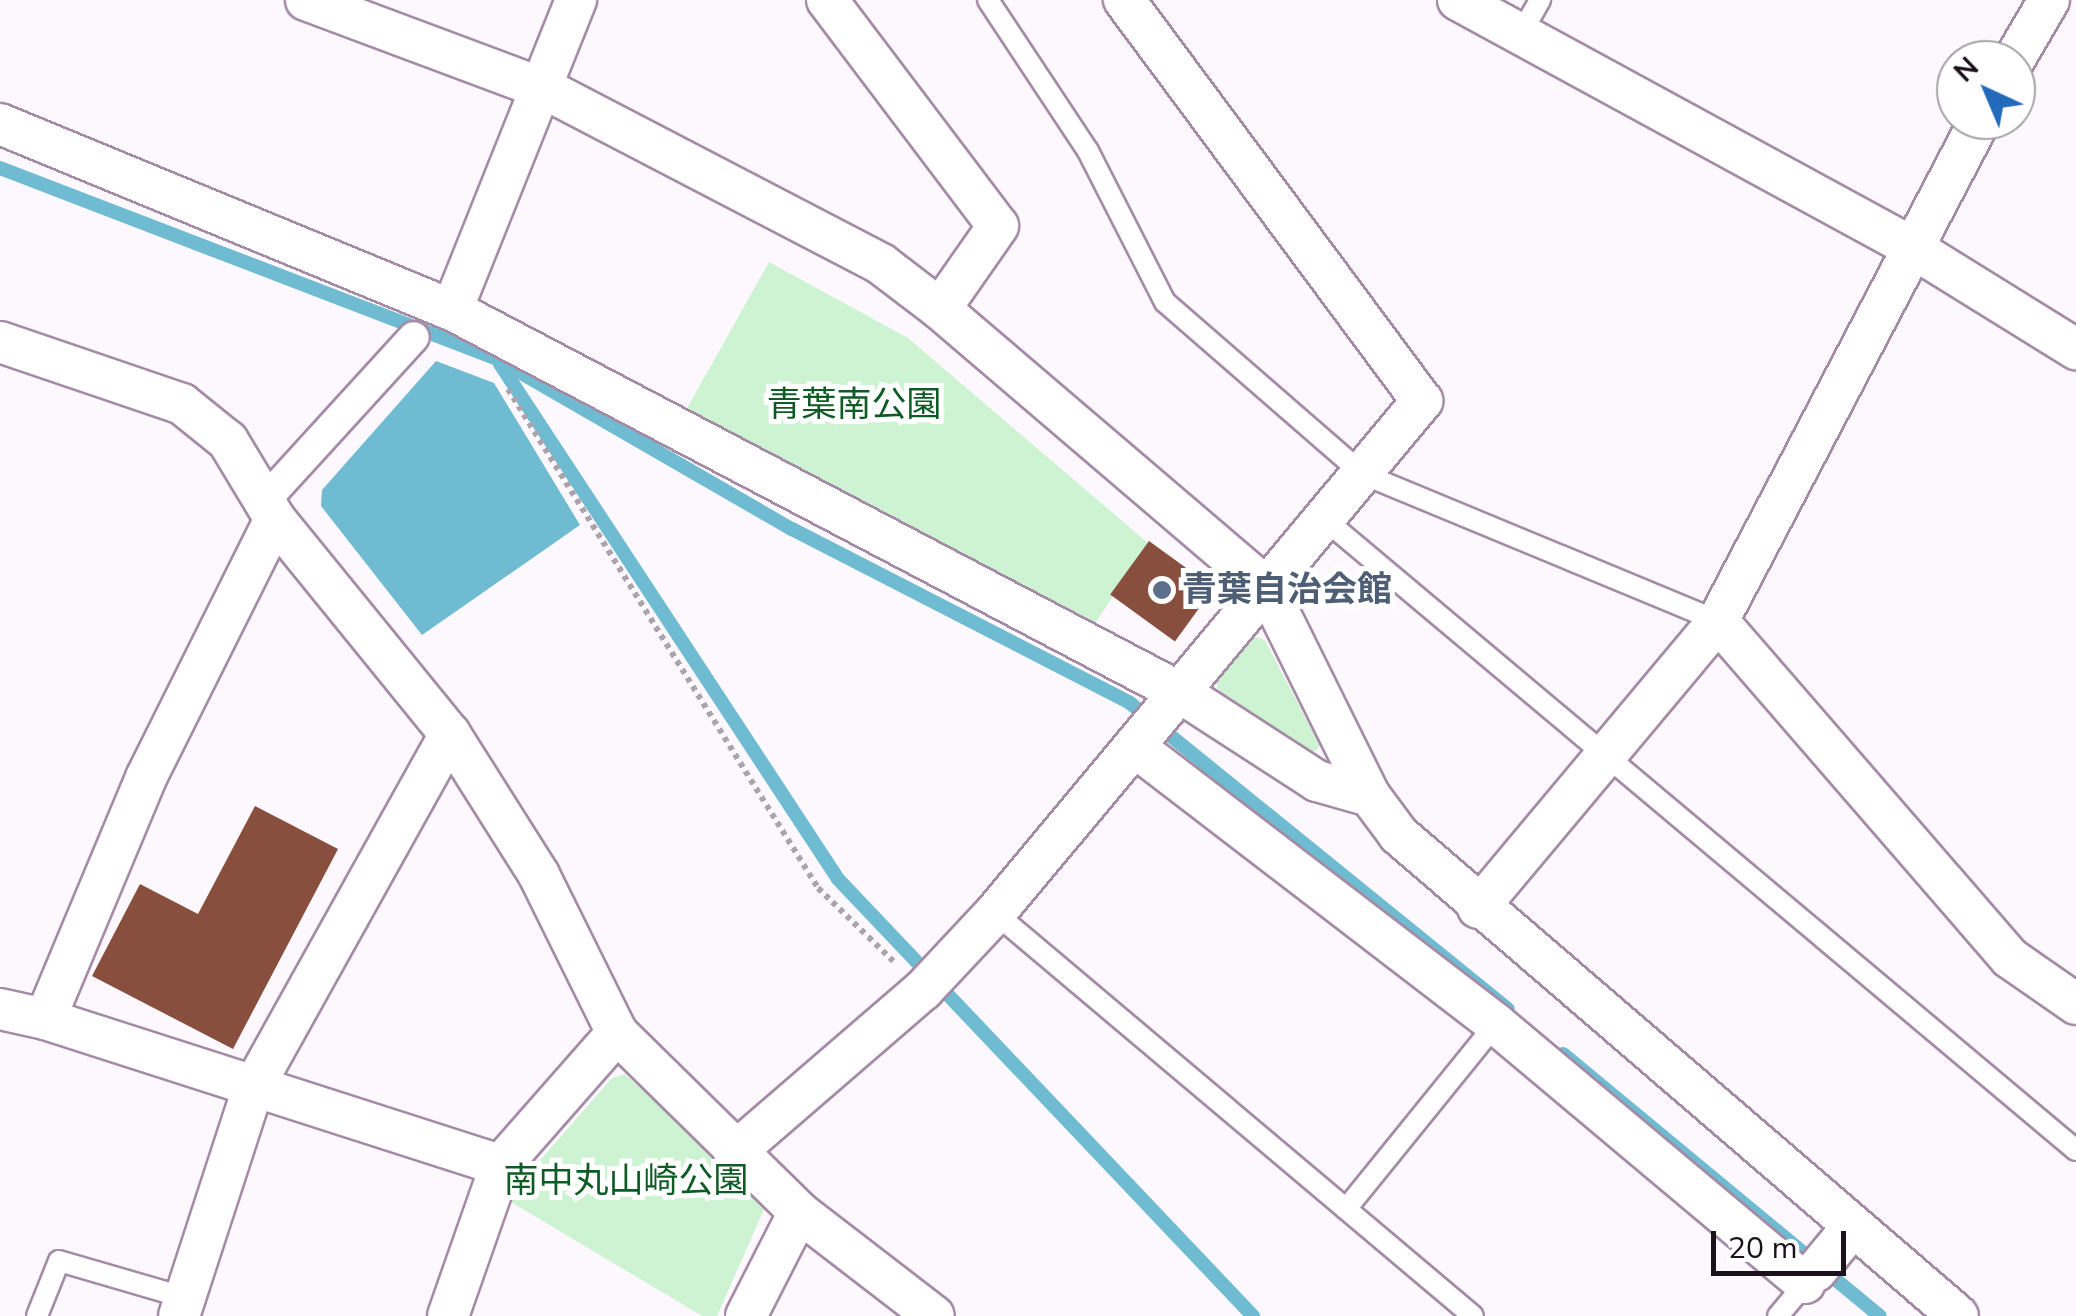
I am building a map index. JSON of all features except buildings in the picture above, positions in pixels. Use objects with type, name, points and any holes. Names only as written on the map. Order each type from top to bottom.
[{"type":"street","points":[[306,0],[547,90],[881,264],[940,309],[1267,588],[1370,796],[1828,1256]]},
{"type":"street","points":[[452,310],[547,90],[576,0]]},
{"type":"street","points":[[827,0],[998,226],[940,309]]},
{"type":"street","points":[[734,1154],[922,990],[995,913],[1422,401],[1124,0]]},
{"type":"street","points":[[1458,0],[1518,39],[1908,244],[2076,349]]},
{"type":"street","points":[[2025,40],[2048,0]]},
{"type":"street","points":[[0,124],[452,310],[1158,720],[1317,781],[1370,796]]},
{"type":"street","points":[[1478,908],[1608,761],[1718,622],[1908,244],[1968,140]]},
{"type":"street","points":[[46,1019],[146,778],[270,509],[414,337]]},
{"type":"street","points":[[0,342],[182,404],[228,440],[270,509],[450,734],[540,876],[617,1033],[734,1154],[798,1212],[934,1316]]},
{"type":"street","points":[[1718,622],[2010,958],[2076,1004]]},
{"type":"street","points":[[1158,720],[1496,1024],[1828,1256],[1958,1316]]},
{"type":"street","points":[[182,1307],[253,1088],[450,734]]},
{"type":"street","points":[[0,1009],[46,1019],[501,1165]]},
{"type":"street","points":[[448,1316],[501,1165],[617,1033]]},
{"type":"street","points":[[746,1316],[798,1212]]},
{"type":"lane","points":[[988,0],[1088,150],[1165,302],[1363,474],[1718,622]]},
{"type":"lane","points":[[1518,39],[1540,0]]},
{"type":"lane","points":[[1323,518],[2076,1150]]},
{"type":"lane","points":[[995,913],[1474,1316]]},
{"type":"lane","points":[[1346,1209],[1496,1024]]},
{"type":"lane","points":[[1778,1316],[1828,1256]]},
{"type":"lane","points":[[37,1316],[59,1262],[182,1307]]},
{"type":"path","points":[[496,369],[818,888],[922,990]]},
{"type":"green space","name":"青葉南公園","points":[[769,262],[908,338],[1148,543],[1090,631],[686,410]]},
{"type":"green space","points":[[1245,633],[1265,640],[1320,746],[1304,761],[1218,689],[1213,668]]},
{"type":"green space","name":"南中丸山崎公園","points":[[625,1074],[766,1205],[717,1316],[702,1316],[506,1199],[612,1078]]},
{"type":"water","points":[[436,361],[494,383],[580,525],[422,635],[321,506],[322,490]]},
{"type":"waterway","points":[[0,168],[497,359],[792,529],[1130,703],[1508,1009]]},
{"type":"waterway","points":[[500,364],[838,879],[1253,1316]]},
{"type":"waterway","points":[[1563,1054],[1880,1316]]},
{"type":"place","name":"青葉自治会館","points":[[1162,590]]}]
